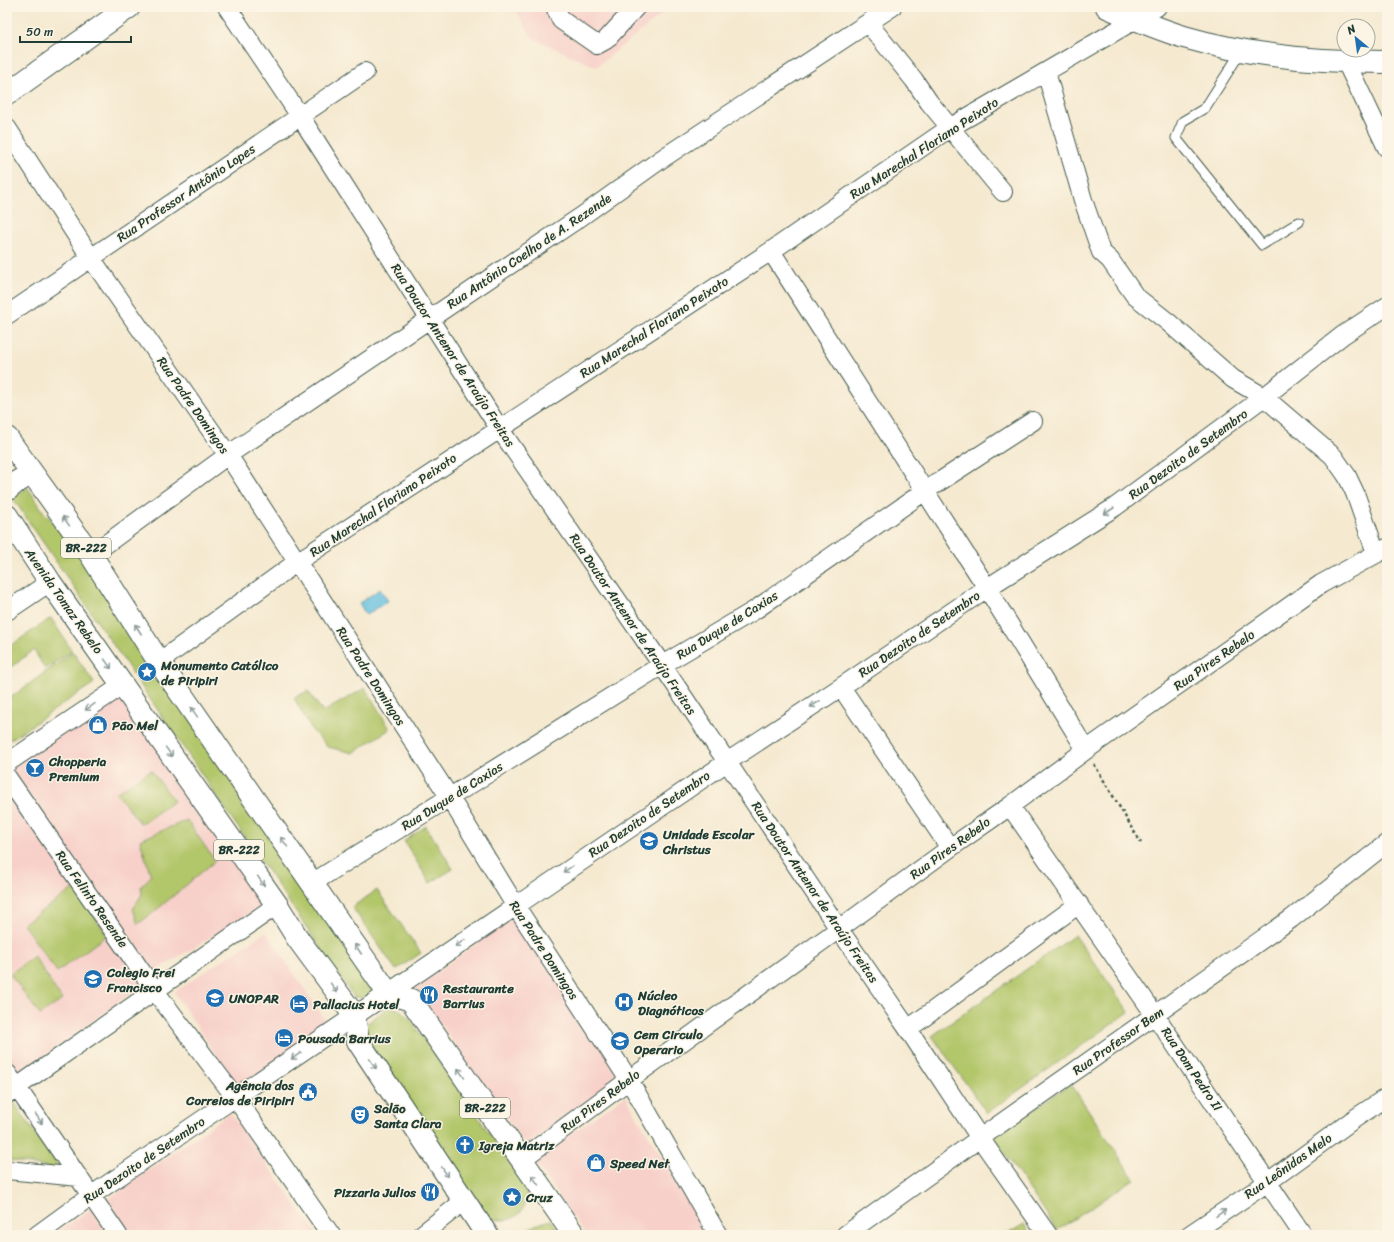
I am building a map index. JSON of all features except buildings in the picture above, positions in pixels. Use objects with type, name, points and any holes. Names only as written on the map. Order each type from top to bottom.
[{"type":"main road","points":[[7,94],[129,7]]},
{"type":"main road","points":[[1107,7],[1137,20],[1183,36],[1242,50],[1346,62],[1387,62]]},
{"type":"main road","name":"BR-222","points":[[7,440],[91,555],[159,662],[388,993],[411,1000],[574,1235]]},
{"type":"main road","points":[[7,490],[15,483],[31,474]]},
{"type":"main road","name":"Avenida Tomaz Rebelo","points":[[7,516],[50,582],[123,686]]},
{"type":"main road","name":"BR-222","points":[[123,686],[278,905],[298,939],[354,1015],[358,1041],[486,1235]]},
{"type":"street","name":"Rua Doutor Antenor de Araújo Freitas","points":[[227,7],[300,116],[499,428],[662,665],[980,1138],[1048,1235]]},
{"type":"street","points":[[555,7],[561,20],[597,45],[606,40],[636,7]]},
{"type":"street","name":"Rua Antônio Coelho de A. Rezende","points":[[91,555],[228,455],[582,216],[660,160],[814,57],[892,7]]},
{"type":"street","name":"Rua Marechal Floriano Peixoto","points":[[159,662],[297,562],[770,250],[951,127],[1158,7]]},
{"type":"street","points":[[868,23],[914,80],[929,102],[1003,192]]},
{"type":"street","points":[[1346,62],[1387,148]]},
{"type":"street","name":"Rua Professor Antônio Lopes","points":[[7,315],[365,72]]},
{"type":"street","points":[[1046,72],[1101,252],[1110,260],[1135,296],[1168,322],[1233,380],[1264,397],[1333,456],[1347,476],[1382,550]]},
{"type":"street","name":"Rua Padre Domingos","points":[[7,128],[91,258],[228,455],[450,798],[514,905],[629,1080],[718,1235]]},
{"type":"street","points":[[770,250],[987,588],[1086,750]]},
{"type":"street","name":"Rua Dezoito de Setembro","points":[[37,1235],[92,1195],[514,905],[987,588],[1115,507],[1264,397],[1343,335],[1387,306]]},
{"type":"street","name":"Rua Duque de Caxias","points":[[312,883],[662,665],[755,610],[925,491],[1033,421]]},
{"type":"street","name":"Rua Pires Rebelo","points":[[521,1160],[950,848],[1320,584],[1382,550]]},
{"type":"street","points":[[7,611],[50,582]]},
{"type":"street","points":[[7,763],[123,686]]},
{"type":"street","points":[[841,687],[950,848]]},
{"type":"street","name":"Rua Felinto Resende","points":[[7,777],[155,991],[235,1097],[331,1235]]},
{"type":"street","name":"Rua Dom Pedro II","points":[[1010,806],[1155,1015],[1303,1235]]},
{"type":"street","name":"Rua Professor Bem","points":[[845,1235],[1291,919],[1387,843]]},
{"type":"street","points":[[908,1029],[1079,904]]},
{"type":"street","points":[[12,1090],[278,905]]},
{"type":"street","points":[[7,1073],[12,1090],[79,1177],[118,1235]]},
{"type":"street","name":"Rua Leônidas Melo","points":[[1189,1235],[1268,1182],[1354,1119],[1387,1097]]},
{"type":"street","points":[[7,1170],[79,1177]]},
{"type":"street","points":[[421,1235],[464,1201]]},
{"type":"lane","points":[[1242,50],[1205,108],[1182,121],[1176,138],[1262,245],[1299,222]]},
{"type":"path","points":[[1086,750],[1141,843]]},
{"type":"shaded area","points":[[514,7],[671,7],[596,67],[533,38]]},
{"type":"shaded area","points":[[122,694],[264,905],[155,971],[10,768]]},
{"type":"shaded area","points":[[7,792],[144,984],[20,1074],[7,1054]]},
{"type":"shaded area","points":[[515,916],[621,1077],[526,1146],[415,988]]},
{"type":"shaded area","points":[[266,932],[328,1024],[238,1088],[174,992]]},
{"type":"shaded area","points":[[625,1096],[708,1235],[586,1235],[533,1160]]},
{"type":"shaded area","points":[[230,1113],[318,1235],[132,1235],[108,1199]]},
{"type":"shaded area","points":[[90,1209],[108,1235],[54,1235]]},
{"type":"green space","points":[[28,488],[45,514],[61,528],[373,984],[371,998],[354,997],[12,497]]},
{"type":"green space","points":[[51,618],[72,651],[45,669],[34,650],[7,670],[7,648]]},
{"type":"green space","points":[[73,652],[94,683],[7,742],[7,700]]},
{"type":"green space","points":[[365,688],[390,729],[353,753],[328,747],[311,729],[294,698],[308,691],[323,712]]},
{"type":"green space","points":[[151,770],[174,801],[141,824],[116,793]]},
{"type":"green space","points":[[187,820],[215,861],[138,924],[133,909],[142,894],[141,886],[151,876],[140,840]]},
{"type":"green space","points":[[426,826],[453,869],[430,883],[404,841]]},
{"type":"green space","points":[[75,888],[107,935],[57,972],[23,924]]},
{"type":"green space","points":[[377,890],[421,953],[396,970],[352,907]]},
{"type":"green space","points":[[1075,935],[1129,1012],[987,1113],[932,1036]]},
{"type":"green space","points":[[34,956],[62,1000],[40,1015],[10,974]]},
{"type":"green space","points":[[388,1007],[400,1010],[409,1018],[527,1187],[525,1204],[519,1214],[515,1217],[496,1220],[484,1210],[362,1040],[364,1026]]},
{"type":"green space","points":[[1071,1084],[1134,1179],[1057,1230],[993,1136]]},
{"type":"green space","points":[[13,1101],[61,1170],[7,1160],[7,1105]]},
{"type":"green space","points":[[551,1220],[562,1235],[515,1235],[538,1224]]},
{"type":"green space","points":[[1024,1224],[1031,1235],[1006,1235]]},
{"type":"water","points":[[380,589],[388,601],[366,615],[359,603]]},
{"type":"place","name":"Monumento Católico de Piripiri","points":[[147,672]]},
{"type":"place","name":"Pão Mel","points":[[98,725]]},
{"type":"place","name":"Chopperia Premium","points":[[35,768]]},
{"type":"place","name":"Unidade Escolar Christus","points":[[649,841]]},
{"type":"place","name":"Colegio Frei Francisco","points":[[93,979]]},
{"type":"place","name":"Restaurante Barrius","points":[[429,995]]},
{"type":"place","name":"UNOPAR","points":[[215,998]]},
{"type":"place","name":"Núcleo Diagnóticos","points":[[624,1002]]},
{"type":"place","name":"Pallacius Hotel","points":[[299,1004]]},
{"type":"place","name":"Pousada Barrius","points":[[284,1038]]},
{"type":"place","name":"Cem Circulo Operario","points":[[620,1041]]},
{"type":"place","name":"Agência dos Correios de Piripiri","points":[[308,1092]]},
{"type":"place","name":"Salão Santa Clara","points":[[360,1115]]},
{"type":"place","name":"Igreja Matriz","points":[[465,1145]]},
{"type":"place","name":"Speed Net","points":[[596,1163]]},
{"type":"place","name":"Pizzaria Julios","points":[[430,1192]]},
{"type":"place","name":"Cruz","points":[[512,1197]]}]
